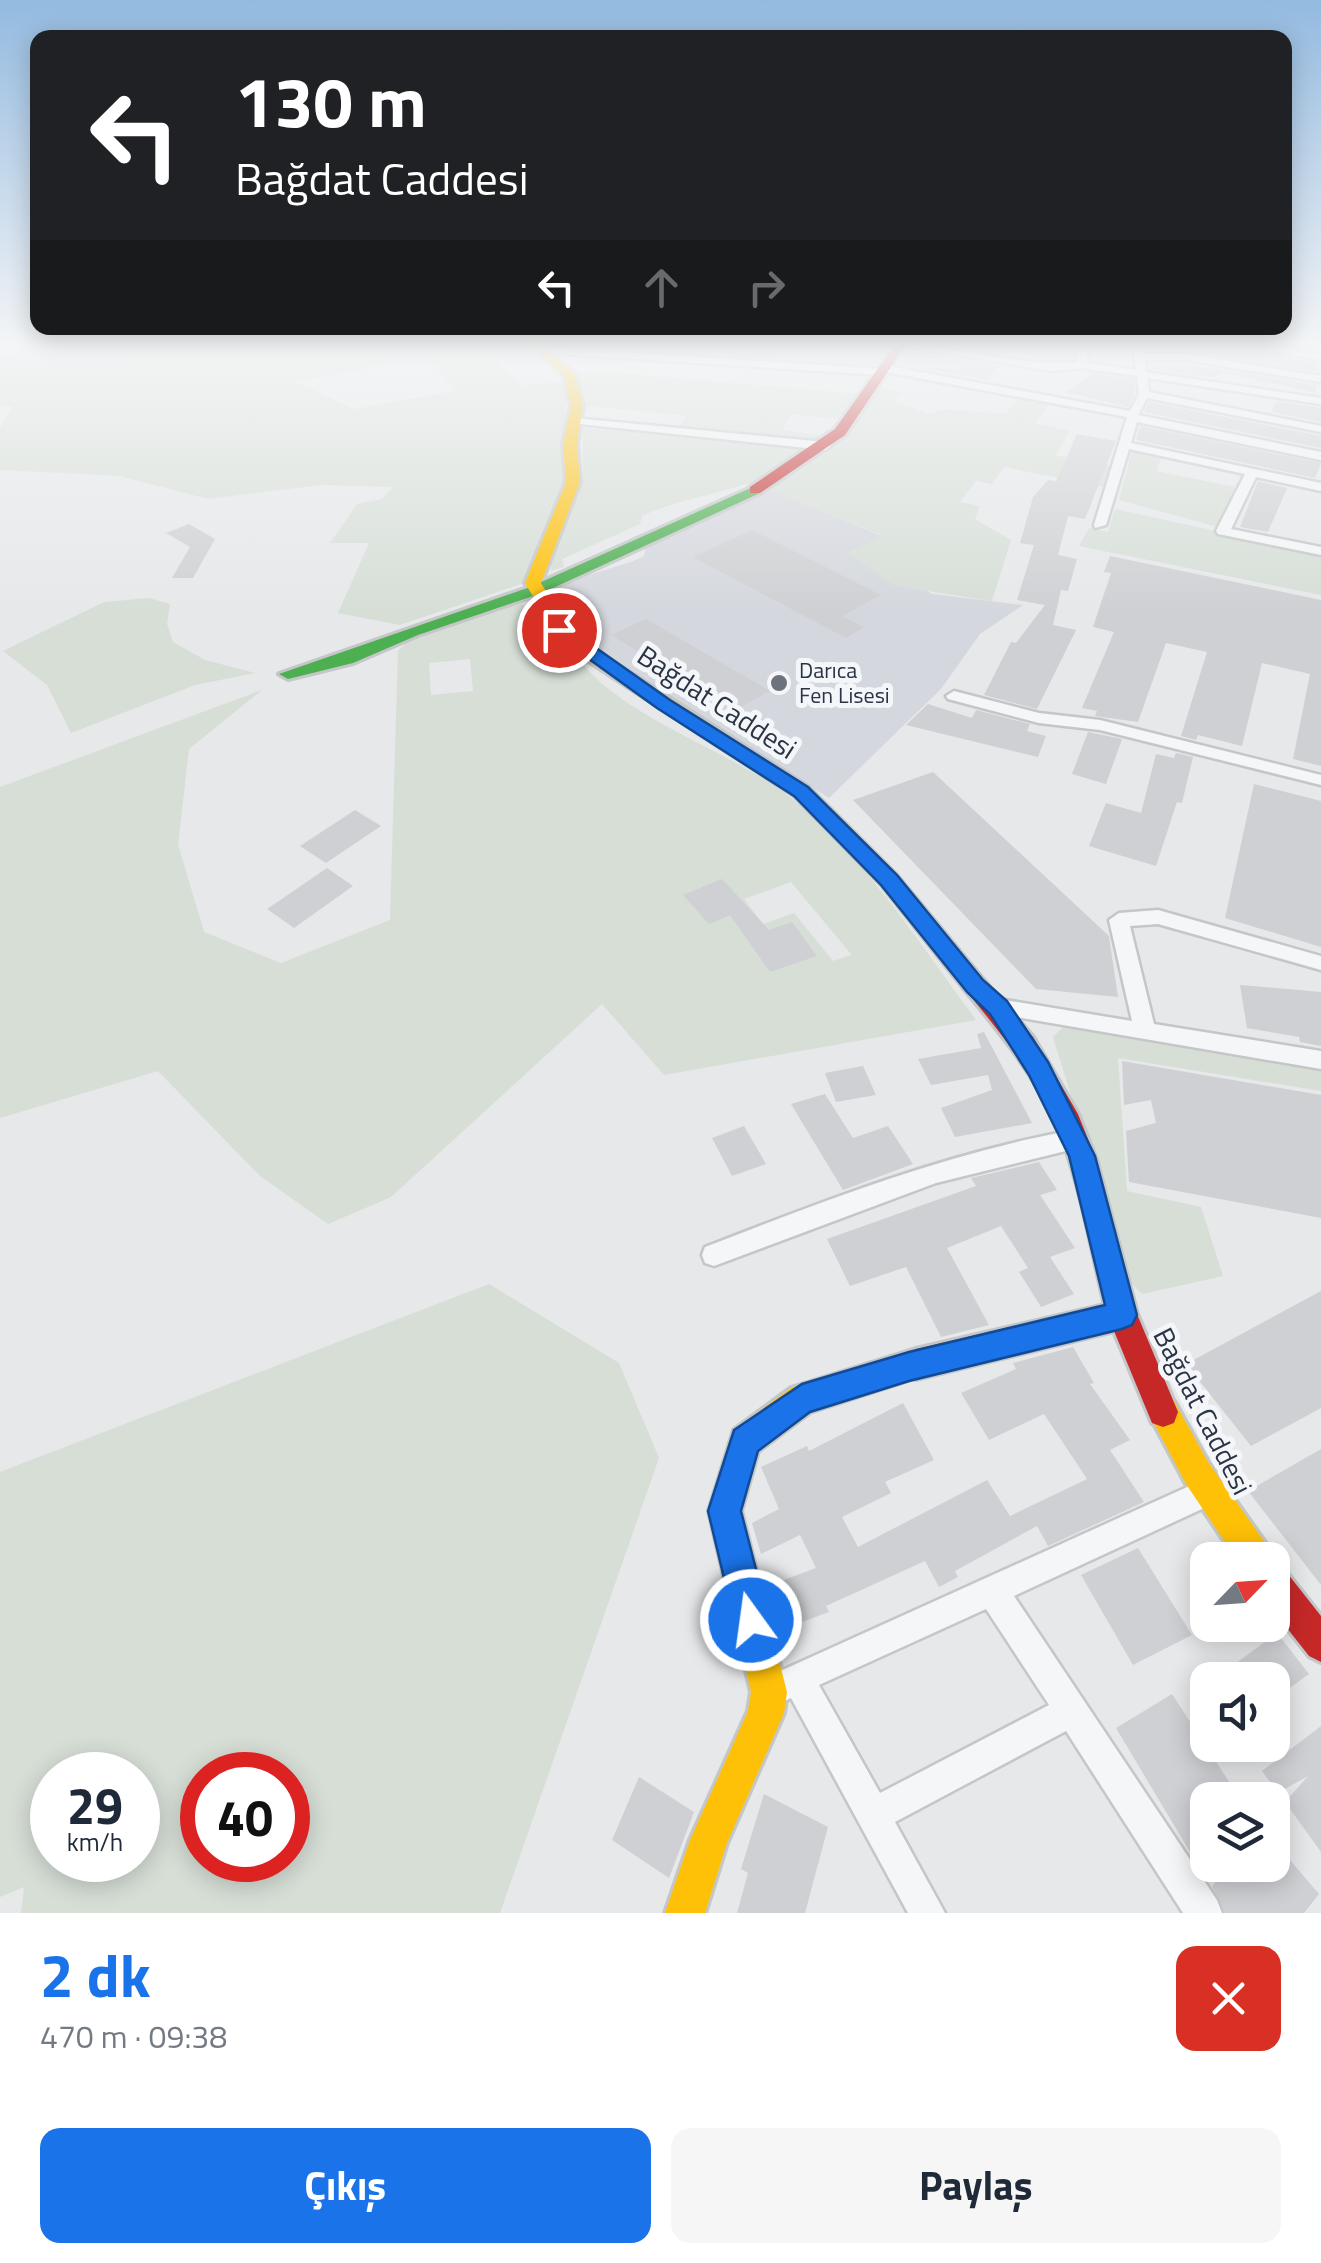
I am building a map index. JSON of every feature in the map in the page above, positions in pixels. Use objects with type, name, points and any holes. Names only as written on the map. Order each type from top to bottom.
[{"type":"street","points":[[536,590],[539,567],[566,510],[573,482],[572,435]]},
{"type":"street","points":[[713,435],[825,446]]},
{"type":"street","points":[[288,674],[347,659],[412,631],[536,590],[765,485],[825,446],[833,435]]},
{"type":"street","points":[[1100,524],[1128,435]]},
{"type":"street","points":[[1222,435],[1321,456]]},
{"type":"street","points":[[1125,445],[1320,485]]},
{"type":"street","points":[[1252,472],[1223,531],[1321,551]]},
{"type":"street","name":"Bağdat Caddesi","points":[[536,590],[567,639],[801,791],[834,820],[975,986],[999,1008],[1039,1069],[1074,1140],[1122,1315],[1206,1493],[1243,1542]]},
{"type":"street","points":[[954,696],[1039,718],[1100,724],[1321,780]]},
{"type":"street","points":[[1145,1031],[1118,920],[1158,917],[1321,963]]},
{"type":"street","points":[[999,1008],[1321,1060]]},
{"type":"street","points":[[714,1254],[922,1174],[1013,1149],[1074,1140]]},
{"type":"street","points":[[927,1913],[873,1816],[783,1685],[725,1511],[745,1441],[802,1400],[909,1366],[1122,1315]]},
{"type":"street","points":[[685,1913],[708,1840],[766,1713],[783,1685],[1206,1493]]},
{"type":"street","points":[[992,1590],[1204,1913]]},
{"type":"street","points":[[1290,1604],[1321,1644]]},
{"type":"street","points":[[873,1816],[1071,1712]]},
{"type":"shaded area","points":[[0,435],[566,435],[566,491],[527,582],[400,625],[338,613],[369,543],[330,543],[357,504],[382,499],[393,487],[321,485],[208,499],[120,476],[0,470]]},
{"type":"shaded area","points":[[582,435],[675,435],[812,446],[794,461],[753,482],[642,516],[640,524],[562,559],[564,567],[551,571],[551,556],[583,478]]},
{"type":"shaded area","points":[[739,435],[823,436],[815,443]]},
{"type":"shaded area","points":[[838,435],[1067,435],[1055,455],[1114,466],[1108,488],[1004,467],[992,484],[976,481],[960,502],[980,506],[975,519],[1011,540],[992,601],[895,586],[846,553],[883,536],[770,489],[823,453]]},
{"type":"shaded area","points":[[1132,450],[1162,456],[1156,471],[1235,487],[1218,527],[1119,500]]},
{"type":"shaded area","points":[[770,489],[884,537],[848,553],[933,594],[1023,605],[980,634],[941,689],[829,798],[576,635],[578,630],[557,599],[566,582],[631,562],[644,556],[646,546]]},
{"type":"shaded area","points":[[1115,509],[1321,554],[1321,595],[1079,546],[1089,528],[1108,532]]},
{"type":"shaded area","points":[[149,598],[170,604],[167,624],[173,642],[205,660],[255,673],[195,685],[71,733],[47,685],[3,651],[104,602]]},
{"type":"shaded area","points":[[519,603],[527,608],[606,687],[650,717],[768,782],[817,821],[890,902],[976,1020],[664,1075],[602,1004],[391,1197],[328,1224],[260,1176],[158,1071],[0,1118],[0,787],[262,690],[189,749],[178,844],[204,932],[281,963],[390,920],[398,651],[410,639]],"holes":[[[470,659],[473,691],[431,695],[429,663]],[[791,882],[851,954],[851,955],[833,961],[794,913],[763,924],[744,899]]]},
{"type":"shaded area","points":[[1066,1024],[1321,1066],[1321,1091],[1118,1058],[1127,1191],[1201,1207],[1223,1276],[1142,1294],[1128,1280],[1053,1037]]},
{"type":"shaded area","points":[[489,1284],[619,1363],[659,1458],[500,1913],[21,1913],[24,1887],[0,1897],[0,1472]]},
{"type":"building","points":[[1076,435],[1116,441],[1085,519],[1068,516],[1058,555],[1077,559],[1068,591],[1061,590],[1053,625],[1076,630],[1037,709],[984,695],[1011,642],[1016,643],[1045,605],[1017,600],[1034,545],[1020,543],[1033,497],[1048,480],[1056,481]]},
{"type":"building","points":[[1137,435],[1185,435],[1321,464],[1315,478],[1136,440]]},
{"type":"building","points":[[1258,435],[1321,436],[1321,448]]},
{"type":"building","points":[[1258,481],[1287,488],[1268,532],[1240,527]]},
{"type":"building","points":[[189,524],[215,539],[193,578],[172,578],[190,547],[166,533]]},
{"type":"building","points":[[752,530],[881,595],[842,616],[864,627],[846,638],[693,557]]},
{"type":"building","points":[[1110,556],[1321,600],[1321,766],[1293,759],[1310,674],[1262,663],[1242,746],[1198,735],[1196,740],[1181,736],[1207,652],[1166,643],[1138,722],[1095,716],[1097,711],[1082,708],[1114,632],[1093,627],[1111,573],[1104,572]]},
{"type":"building","points":[[646,619],[770,691],[735,710],[611,635]]},
{"type":"building","points":[[928,704],[972,718],[976,710],[1030,724],[1027,731],[1046,736],[1038,757],[906,725]]},
{"type":"building","points":[[1088,732],[1122,739],[1106,784],[1072,774]]},
{"type":"building","points":[[1176,753],[1193,757],[1182,803],[1177,802],[1156,866],[1089,846],[1106,803],[1141,813],[1156,754],[1174,758]]},
{"type":"building","points":[[933,772],[1109,936],[1118,997],[1036,989],[853,800]]},
{"type":"building","points":[[1254,784],[1321,801],[1321,947],[1225,918]]},
{"type":"building","points":[[355,810],[381,826],[326,863],[300,846]]},
{"type":"building","points":[[327,868],[353,886],[294,928],[267,909]]},
{"type":"building","points":[[722,879],[769,930],[792,922],[817,956],[770,972],[730,915],[709,924],[683,895]]},
{"type":"building","points":[[1240,985],[1321,992],[1321,1046],[1300,1042],[1299,1037],[1247,1028]]},
{"type":"building","points":[[984,1032],[1032,1123],[955,1137],[941,1108],[992,1090],[988,1075],[931,1085],[918,1059],[981,1048],[977,1034]]},
{"type":"building","points":[[1122,1061],[1321,1095],[1321,1218],[1129,1182],[1126,1131],[1156,1123],[1151,1100],[1124,1105]]},
{"type":"building","points":[[863,1066],[876,1095],[836,1102],[825,1073]]},
{"type":"building","points":[[825,1094],[853,1138],[888,1126],[913,1164],[843,1190],[791,1104]]},
{"type":"building","points":[[744,1126],[766,1164],[732,1176],[712,1138]]},
{"type":"building","points":[[1039,1162],[1057,1190],[1040,1195],[1075,1248],[1050,1257],[1074,1294],[1041,1307],[1019,1272],[1028,1268],[1001,1226],[947,1248],[989,1325],[941,1337],[906,1267],[850,1286],[827,1239],[976,1186],[971,1178]]},
{"type":"building","points":[[1321,1291],[1321,1408],[1251,1446],[1186,1364]]},
{"type":"building","points":[[1073,1347],[1094,1383],[1090,1384],[1130,1440],[1110,1450],[1144,1502],[1048,1546],[1037,1526],[955,1571],[958,1577],[939,1587],[925,1561],[826,1606],[829,1612],[786,1628],[770,1585],[816,1568],[800,1535],[761,1554],[752,1523],[779,1509],[761,1467],[807,1446],[809,1451],[903,1403],[934,1460],[885,1482],[891,1493],[842,1517],[858,1547],[987,1480],[1010,1516],[1087,1479],[1044,1414],[989,1440],[961,1393],[1016,1369],[1013,1363]]},
{"type":"building","points":[[1321,1449],[1321,1585],[1290,1542],[1248,1491]]},
{"type":"building","points":[[1138,1548],[1190,1636],[1133,1665],[1081,1575]]},
{"type":"building","points":[[1265,1642],[1284,1642],[1309,1674],[1290,1688],[1290,1662],[1238,1662]]},
{"type":"building","points":[[1172,1694],[1190,1722],[1190,1762],[1216,1762],[1229,1782],[1190,1782],[1190,1852],[1116,1728]]},
{"type":"building","points":[[1321,1726],[1321,1852],[1290,1809],[1290,1796],[1308,1776],[1290,1786],[1290,1782],[1270,1782],[1262,1771],[1274,1762],[1290,1762],[1290,1750]]},
{"type":"building","points":[[639,1777],[694,1812],[669,1878],[612,1840]]},
{"type":"building","points":[[764,1794],[828,1827],[805,1913],[737,1913],[748,1873],[741,1869]]},
{"type":"building","points":[[1290,1860],[1319,1894],[1304,1913],[1225,1913],[1212,1886],[1216,1882],[1290,1882]]},
{"type":"traffic: fast","points":[[288,674],[347,659],[412,631],[536,590],[755,490]]},
{"type":"traffic: slow","points":[[572,435],[573,482],[533,583],[567,639],[801,791],[889,880],[971,981]]},
{"type":"traffic: slow","points":[[685,1913],[709,1840],[766,1713],[769,1692],[725,1511],[745,1441],[802,1399],[916,1364]]},
{"type":"traffic: slow","points":[[1163,1412],[1197,1473],[1245,1542]]},
{"type":"traffic: jam","points":[[755,490],[835,435]]},
{"type":"traffic: jam","points":[[971,981],[1024,1044],[1065,1114],[1083,1159],[1122,1314],[1163,1412]]},
{"type":"traffic: jam","points":[[916,1364],[1122,1315]]},
{"type":"traffic: jam","points":[[1290,1604],[1321,1644]]},
{"type":"place","name":"Darıca Fen Lisesi","points":[[779,683]]},
{"type":"route","points":[[559,630],[696,726],[801,791],[834,820],[889,880],[975,986],[999,1008],[1039,1069],[1082,1156],[1122,1315],[909,1366],[802,1400],[745,1441],[725,1511],[751,1620]]}]
